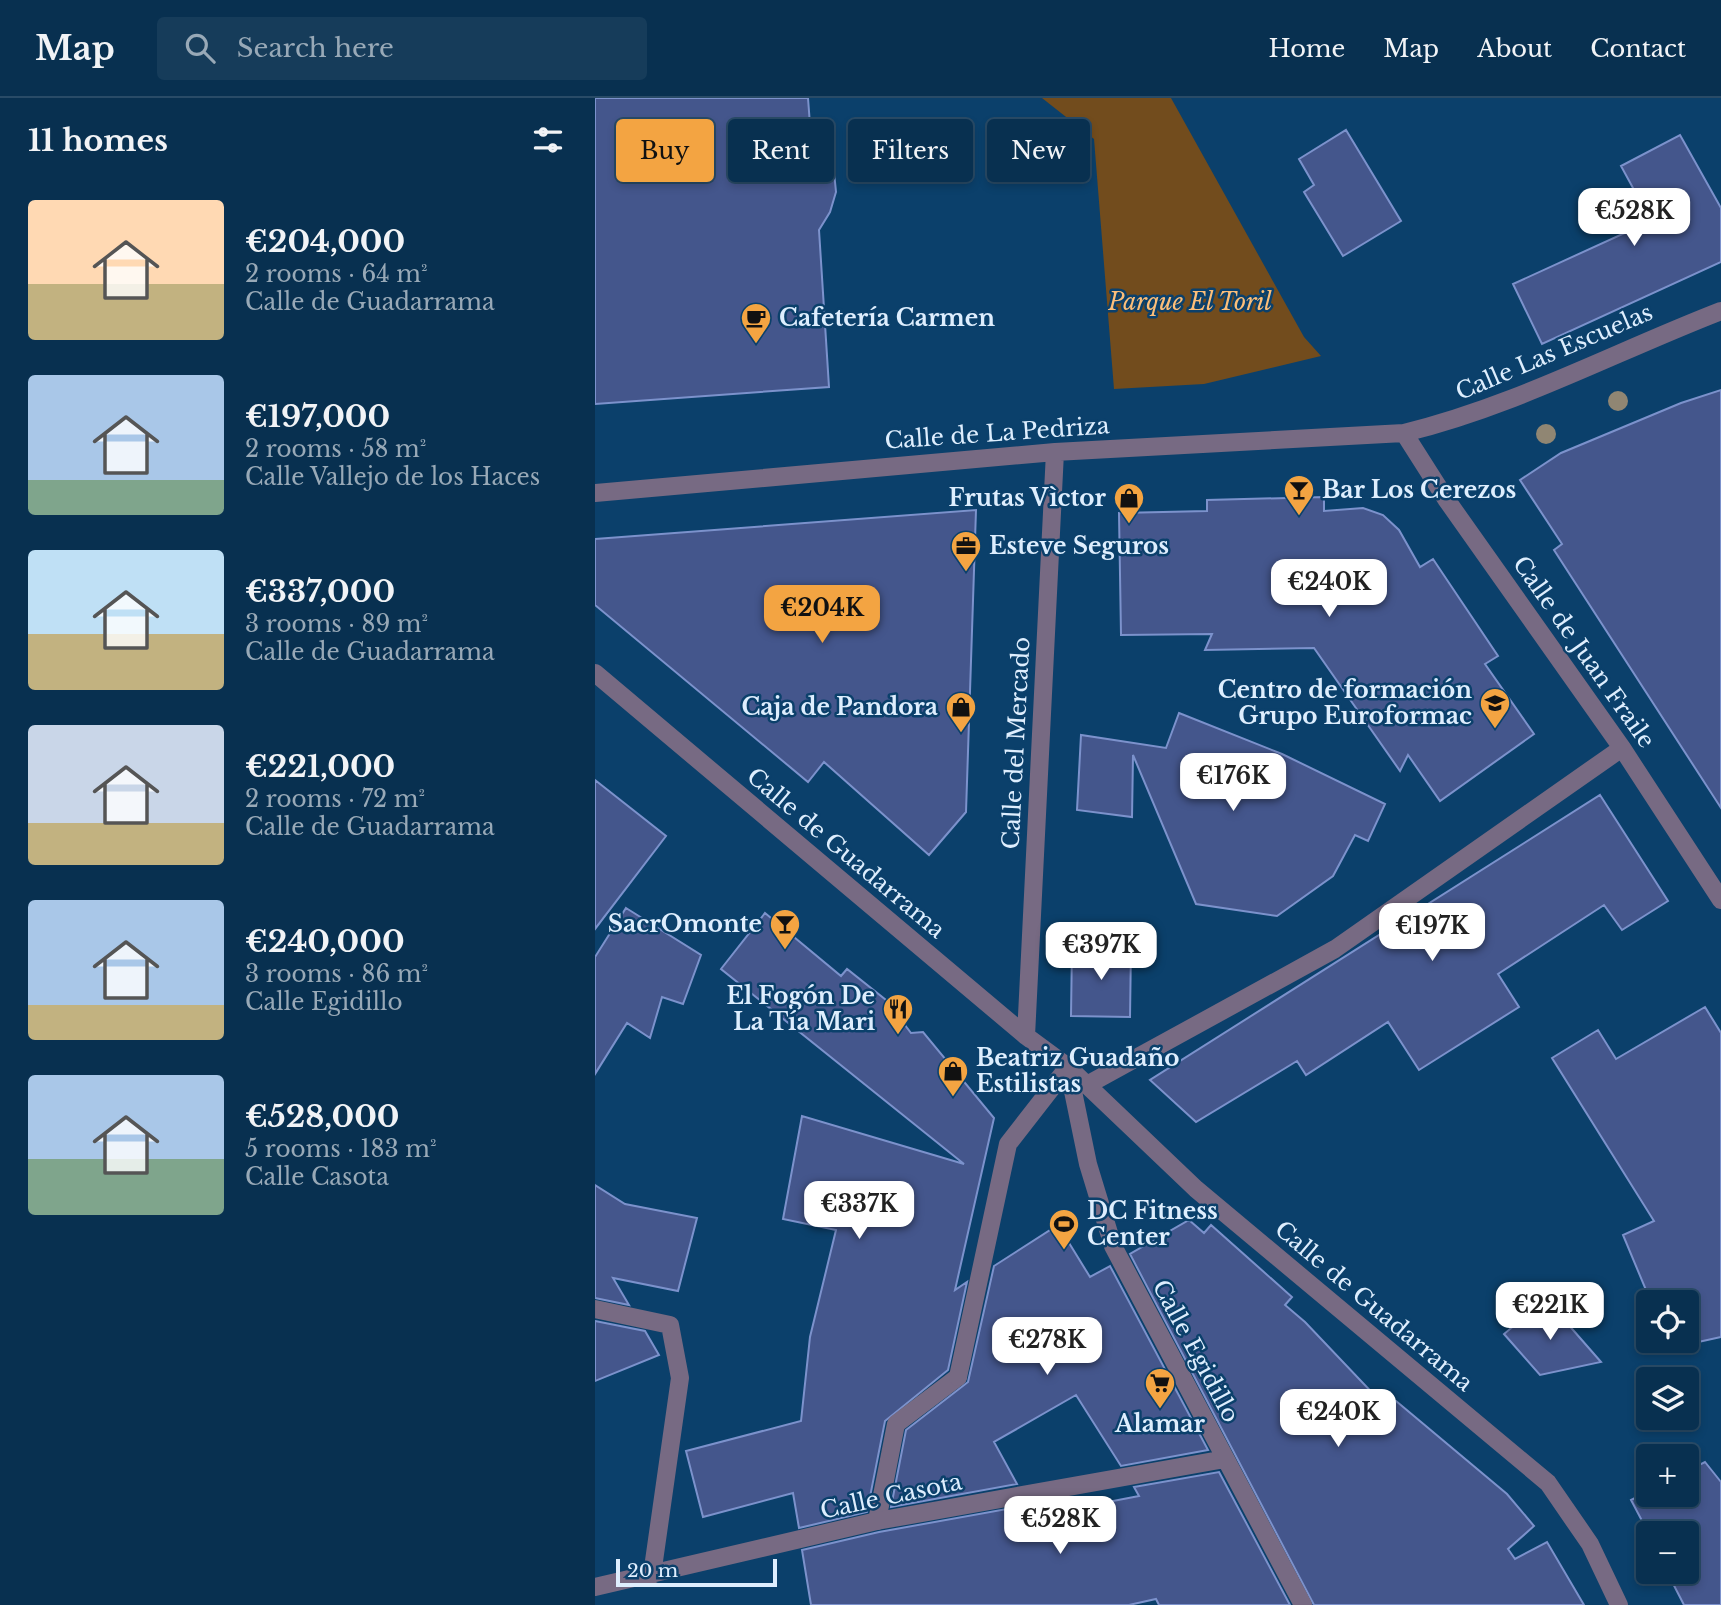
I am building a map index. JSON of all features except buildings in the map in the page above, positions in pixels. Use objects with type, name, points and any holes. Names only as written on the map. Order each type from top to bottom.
[{"type":"street","name":"Calle Las Escuelas","points":[[1404,433],[1456,420],[1537,390],[1721,311]]},
{"type":"street","name":"Calle de La Pedriza","points":[[595,493],[1055,452],[1404,433]]},
{"type":"street","name":"Calle de Juan Fraile","points":[[1404,433],[1446,499],[1622,748],[1721,900]]},
{"type":"street","name":"Calle del Mercado","points":[[1026,1036],[1055,452]]},
{"type":"street","name":"Calle de Guadarrama","points":[[595,673],[1026,1036],[1068,1067],[1196,1189],[1548,1483],[1590,1544],[1619,1605]]},
{"type":"street","points":[[1087,1084],[1335,949],[1622,748]]},
{"type":"street","points":[[877,1521],[897,1424],[958,1377],[1008,1144],[1068,1067]]},
{"type":"street","name":"Calle Egidillo","points":[[1068,1067],[1088,1164],[1113,1246],[1303,1605]]},
{"type":"street","points":[[595,1310],[670,1325],[680,1378],[652,1575]]},
{"type":"street","name":"Calle Casota","points":[[595,1587],[877,1521],[1225,1459]]},
{"type":"green space","name":"Parque El Toril","points":[[1042,98],[1171,98],[1304,337],[1321,356],[1204,384],[1114,389],[1094,139],[1090,136],[1090,119],[1069,119]]},
{"type":"place","name":"Cafetería Carmen","points":[[756,345]]},
{"type":"place","name":"Bar Los Cerezos","points":[[1299,517]]},
{"type":"place","name":"Frutas Vìctor","points":[[1129,525]]},
{"type":"place","name":"Esteve Seguros","points":[[966,573]]},
{"type":"place","name":"Centro de formación Grupo Euroformac","points":[[1495,730]]},
{"type":"place","name":"Caja de Pandora","points":[[961,734]]},
{"type":"place","name":"SacrOmonte","points":[[785,951]]},
{"type":"place","name":"El Fogón De La Tía Mari","points":[[898,1036]]},
{"type":"place","name":"Beatriz Guadaño Estilistas","points":[[953,1098]]},
{"type":"place","name":"DC Fitness Center","points":[[1064,1251]]},
{"type":"place","name":"Alamar","points":[[1160,1410]]}]
